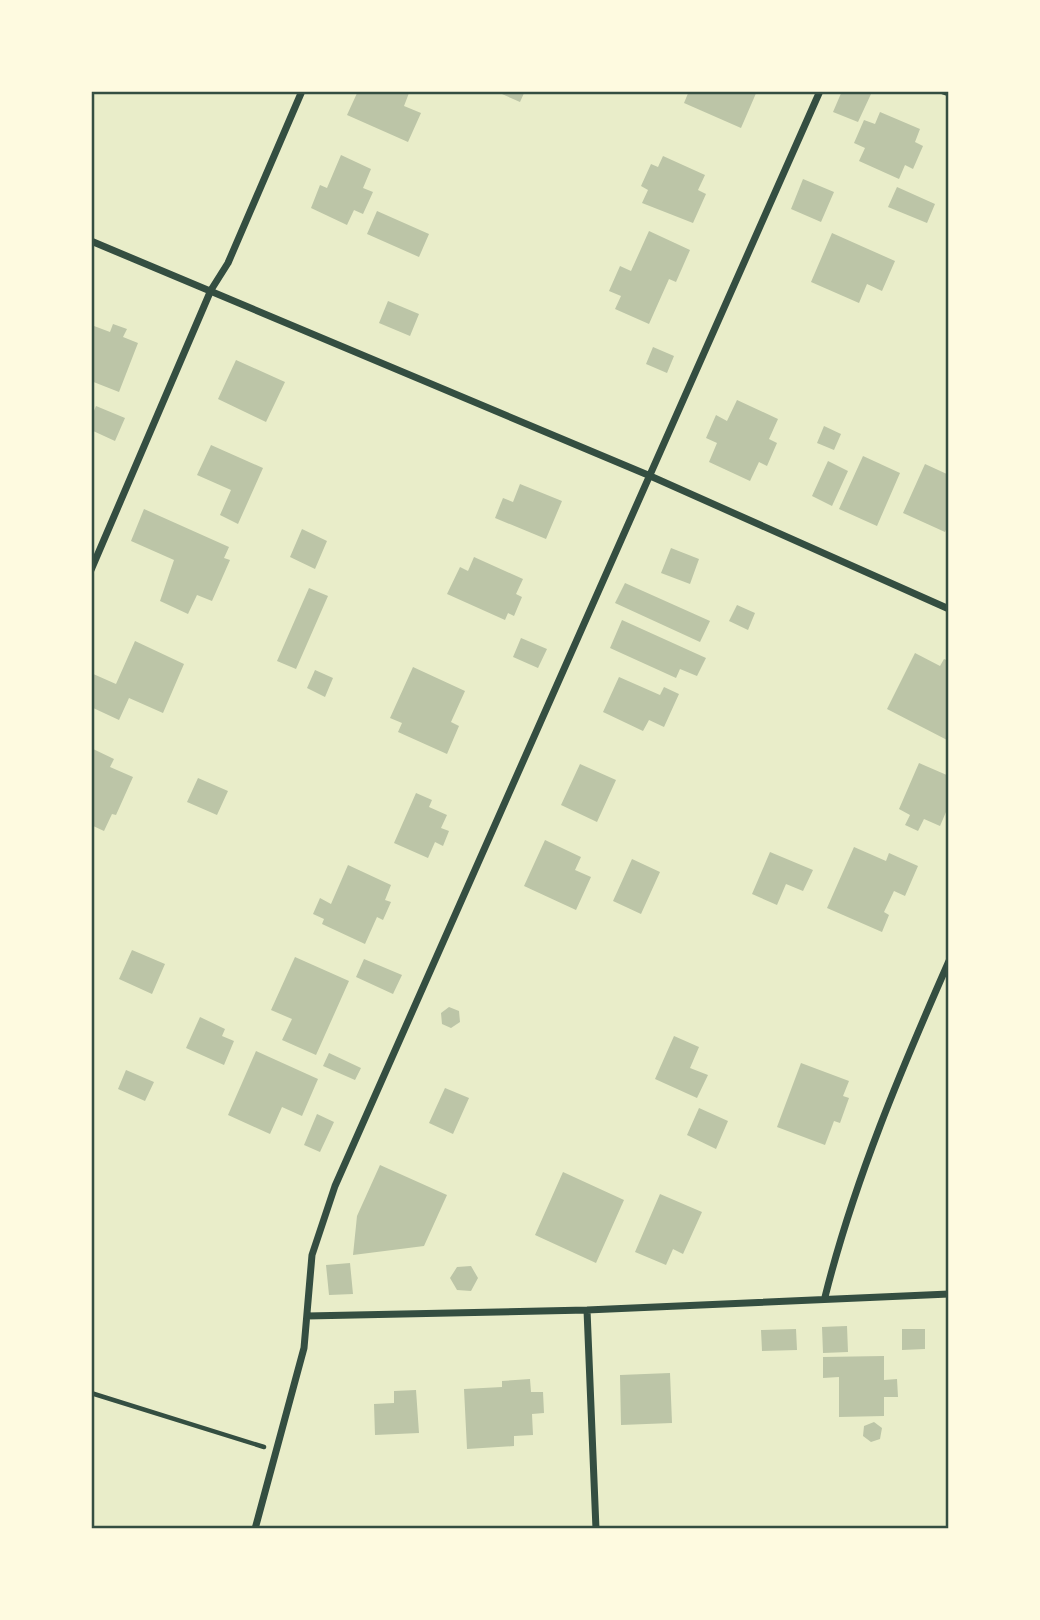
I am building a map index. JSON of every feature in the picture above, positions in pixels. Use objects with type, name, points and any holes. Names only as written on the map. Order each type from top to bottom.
[{"type":"street","points":[[91,570],[211,290],[228,263],[302,91]]},
{"type":"street","points":[[255,1529],[304,1348],[312,1255],[335,1186],[820,91]]},
{"type":"street","points":[[943,91],[949,93]]},
{"type":"street","points":[[91,241],[648,475],[949,609]]},
{"type":"street","points":[[825,1297],[836,1254],[888,1107],[949,961]]},
{"type":"street","points":[[307,1316],[587,1310],[825,1297],[949,1294]]},
{"type":"street","points":[[587,1310],[596,1529]]},
{"type":"path","points":[[91,1393],[276,1451]]},
{"type":"building","points":[[358,91],[409,93],[404,106],[421,113],[408,142],[347,115]]},
{"type":"building","points":[[495,91],[525,91],[520,102]]},
{"type":"building","points":[[689,91],[757,91],[741,128],[684,103]]},
{"type":"building","points":[[842,91],[871,94],[858,122],[833,112]]},
{"type":"building","points":[[880,112],[920,129],[915,142],[923,146],[913,169],[905,165],[899,179],[859,161],[865,148],[854,143],[864,120],[875,124]]},
{"type":"building","points":[[341,155],[371,169],[363,188],[373,192],[363,214],[354,210],[347,225],[311,208],[320,185],[327,188]]},
{"type":"building","points":[[663,156],[705,175],[698,190],[706,194],[693,223],[642,203],[648,190],[641,186],[651,164],[658,167]]},
{"type":"building","points":[[803,179],[834,192],[821,222],[791,209]]},
{"type":"building","points":[[897,187],[935,204],[927,223],[888,207]]},
{"type":"building","points":[[377,211],[429,234],[419,257],[367,234]]},
{"type":"building","points":[[649,231],[690,250],[676,282],[669,279],[649,324],[615,309],[621,296],[609,291],[620,266],[631,271]]},
{"type":"building","points":[[832,233],[895,261],[882,291],[867,284],[859,303],[811,282]]},
{"type":"building","points":[[388,301],[419,314],[410,336],[379,323]]},
{"type":"building","points":[[113,324],[127,329],[123,337],[138,343],[119,392],[91,381],[91,335],[94,326],[110,332]]},
{"type":"building","points":[[653,347],[674,356],[667,373],[646,364]]},
{"type":"building","points":[[236,360],[285,382],[266,422],[218,399]]},
{"type":"building","points":[[737,400],[778,419],[769,439],[777,443],[767,466],[759,462],[750,481],[709,462],[717,443],[706,438],[716,415],[727,421]]},
{"type":"building","points":[[96,406],[125,418],[115,441],[91,430],[91,418]]},
{"type":"building","points":[[824,426],[841,434],[834,450],[817,443]]},
{"type":"building","points":[[211,445],[263,468],[238,524],[220,515],[231,490],[197,475]]},
{"type":"building","points":[[863,456],[900,473],[877,526],[839,509]]},
{"type":"building","points":[[828,461],[848,471],[832,506],[812,496]]},
{"type":"building","points":[[925,464],[949,475],[949,523],[945,532],[903,513]]},
{"type":"building","points":[[520,484],[562,501],[546,539],[495,518],[503,498],[513,502]]},
{"type":"building","points":[[144,509],[229,547],[224,558],[230,560],[212,601],[197,595],[188,614],[160,601],[174,560],[131,541]]},
{"type":"building","points":[[302,529],[327,541],[315,569],[290,557]]},
{"type":"building","points":[[671,548],[699,559],[690,584],[661,573]]},
{"type":"building","points":[[474,557],[523,579],[516,594],[522,597],[514,616],[508,613],[505,620],[447,594],[460,567],[468,571]]},
{"type":"building","points":[[625,583],[710,621],[700,642],[615,603]]},
{"type":"building","points":[[309,588],[328,596],[296,669],[277,661]]},
{"type":"building","points":[[737,605],[755,613],[748,630],[729,621]]},
{"type":"building","points":[[622,620],[706,658],[697,676],[680,669],[676,678],[610,648]]},
{"type":"building","points":[[521,638],[547,649],[538,668],[513,657]]},
{"type":"building","points":[[135,641],[184,664],[163,713],[129,698],[119,720],[91,707],[91,673],[116,684]]},
{"type":"building","points":[[915,653],[940,666],[944,659],[949,661],[949,741],[887,709]]},
{"type":"building","points":[[413,667],[465,691],[451,722],[459,726],[447,754],[398,732],[402,723],[390,718]]},
{"type":"building","points":[[315,670],[333,678],[325,697],[307,688]]},
{"type":"building","points":[[619,677],[660,695],[664,687],[679,694],[664,727],[649,720],[643,731],[603,712]]},
{"type":"building","points":[[91,748],[114,759],[110,767],[133,777],[116,815],[112,814],[104,831],[91,825]]},
{"type":"building","points":[[919,763],[949,776],[949,805],[940,826],[924,819],[918,831],[905,825],[910,815],[899,809]]},
{"type":"building","points":[[580,764],[616,780],[597,822],[561,805]]},
{"type":"building","points":[[198,778],[228,791],[217,815],[187,802]]},
{"type":"building","points":[[416,793],[432,800],[429,807],[447,815],[441,828],[449,831],[443,846],[435,842],[428,858],[394,843]]},
{"type":"building","points":[[545,840],[581,857],[575,870],[591,877],[576,910],[524,886]]},
{"type":"building","points":[[854,847],[886,861],[889,853],[918,866],[905,896],[894,891],[884,912],[889,915],[882,932],[827,908]]},
{"type":"building","points":[[770,852],[813,870],[803,891],[786,884],[777,905],[752,894]]},
{"type":"building","points":[[632,859],[660,872],[641,914],[613,901]]},
{"type":"building","points":[[348,865],[391,885],[385,900],[391,902],[383,920],[377,917],[365,944],[322,924],[324,919],[313,914],[320,898],[331,904]]},
{"type":"building","points":[[132,950],[165,964],[152,994],[119,979]]},
{"type":"building","points":[[295,957],[349,981],[316,1055],[282,1040],[292,1019],[271,1010]]},
{"type":"building","points":[[364,959],[402,975],[393,994],[356,977]]},
{"type":"building","points":[[449,1007],[459,1011],[460,1022],[451,1028],[442,1024],[441,1013]]},
{"type":"building","points":[[200,1017],[225,1029],[222,1036],[234,1041],[224,1065],[186,1048]]},
{"type":"building","points":[[674,1036],[699,1047],[690,1068],[708,1075],[697,1098],[655,1079]]},
{"type":"building","points":[[256,1051],[318,1079],[302,1116],[282,1107],[270,1134],[228,1115]]},
{"type":"building","points":[[329,1053],[361,1068],[355,1080],[323,1066]]},
{"type":"building","points":[[801,1063],[849,1081],[843,1096],[849,1098],[840,1123],[834,1121],[825,1145],[777,1127]]},
{"type":"building","points":[[126,1070],[154,1082],[145,1101],[118,1089]]},
{"type":"building","points":[[445,1088],[469,1098],[453,1134],[429,1123]]},
{"type":"building","points":[[699,1108],[728,1121],[716,1149],[687,1135]]},
{"type":"building","points":[[317,1114],[334,1122],[320,1152],[304,1145]]},
{"type":"building","points":[[380,1165],[447,1195],[424,1246],[353,1255],[357,1216]]},
{"type":"building","points":[[563,1172],[624,1200],[596,1263],[535,1235]]},
{"type":"building","points":[[660,1194],[702,1212],[683,1254],[673,1249],[666,1265],[635,1252]]},
{"type":"building","points":[[350,1263],[353,1294],[329,1295],[326,1265]]},
{"type":"building","points":[[471,1266],[478,1278],[471,1291],[457,1290],[450,1278],[457,1267]]},
{"type":"building","points":[[847,1326],[848,1352],[823,1353],[822,1327]]},
{"type":"building","points":[[796,1329],[797,1350],[762,1351],[761,1330]]},
{"type":"building","points":[[902,1329],[925,1329],[925,1349],[902,1350]]},
{"type":"building","points":[[884,1356],[884,1380],[897,1379],[898,1397],[884,1397],[884,1416],[839,1417],[839,1377],[823,1378],[823,1357]]},
{"type":"building","points":[[670,1373],[672,1423],[621,1425],[620,1375]]},
{"type":"building","points":[[530,1379],[531,1392],[543,1392],[544,1413],[532,1414],[533,1435],[514,1436],[514,1446],[467,1449],[464,1389],[502,1387],[502,1381]]},
{"type":"building","points":[[416,1390],[419,1433],[375,1435],[374,1404],[394,1403],[394,1391]]},
{"type":"building","points":[[874,1422],[882,1428],[880,1439],[871,1442],[863,1436],[864,1426]]}]
